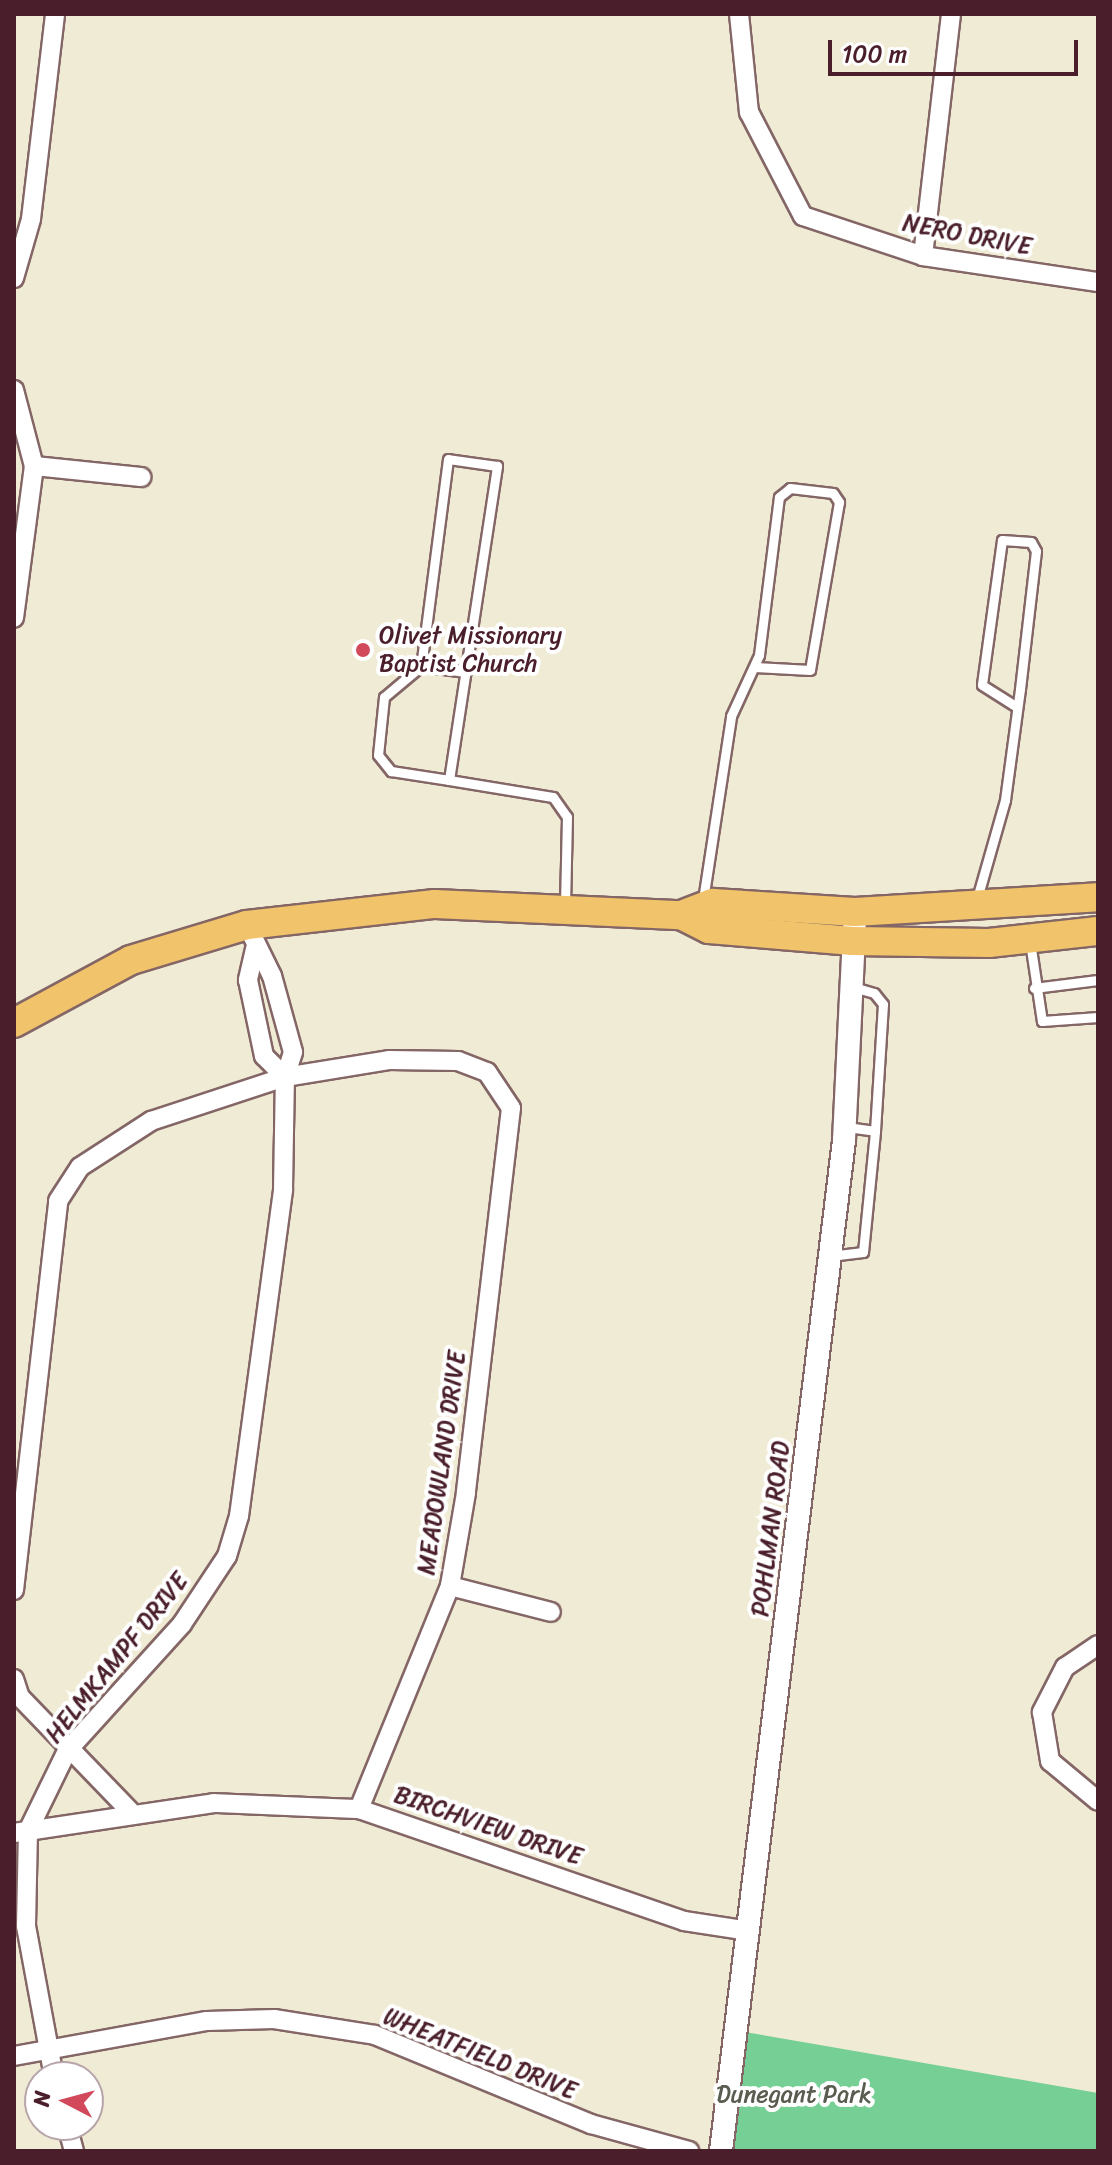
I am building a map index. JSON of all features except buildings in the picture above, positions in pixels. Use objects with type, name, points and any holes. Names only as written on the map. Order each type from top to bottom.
[{"type":"main road","points":[[14,1023],[131,960],[435,904],[565,911],[855,912],[974,909],[1098,897]]},
{"type":"main road","points":[[691,911],[709,929],[853,941],[1030,939],[1098,931]]},
{"type":"street","points":[[14,278],[31,219],[55,14]]},
{"type":"street","name":"NERO DRIVE","points":[[739,14],[749,112],[803,216],[923,256],[1098,282]]},
{"type":"street","points":[[923,256],[951,14]]},
{"type":"street","points":[[14,390],[34,466],[14,618]]},
{"type":"street","points":[[34,466],[141,477]]},
{"type":"street","name":"POHLMAN ROAD","points":[[721,2151],[844,1127],[855,912]]},
{"type":"street","points":[[14,1590],[58,1201],[95,1152],[151,1121],[285,1077],[264,1056],[248,980],[251,937]]},
{"type":"street","name":"HELMKAMPF DRIVE","points":[[50,2061],[26,1926],[21,1832],[67,1751],[182,1624],[227,1556],[239,1516],[283,1189],[285,1077],[293,1052],[272,976],[251,937]]},
{"type":"street","name":"MEADOWLAND DRIVE","points":[[285,1077],[389,1060],[458,1061],[487,1072],[511,1108],[450,1586],[359,1809]]},
{"type":"street","points":[[450,1586],[551,1612]]},
{"type":"street","points":[[1098,1645],[1065,1667],[1042,1712],[1050,1761],[1098,1801]]},
{"type":"street","points":[[14,1679],[20,1697],[67,1751],[130,1811]]},
{"type":"street","name":"BIRCHVIEW DRIVE","points":[[21,1832],[130,1811],[214,1803],[359,1809],[684,1921],[749,1931]]},
{"type":"street","name":"WHEATFIELD DRIVE","points":[[14,2056],[207,2021],[274,2019],[361,2033],[591,2124],[689,2151]]},
{"type":"lane","points":[[449,780],[497,466],[448,459],[421,666],[384,697],[378,755],[391,771],[553,797],[567,817],[565,911]]},
{"type":"lane","points":[[691,911],[738,687],[755,667],[779,497],[790,488],[833,493],[839,502],[810,670],[755,667]]},
{"type":"lane","points":[[974,909],[1005,800],[1017,707],[1036,551],[1031,542],[1002,540],[982,685],[1017,707]]},
{"type":"lane","points":[[421,666],[466,672]]},
{"type":"lane","points":[[1030,939],[1037,1012],[1052,1023],[1098,1017]]},
{"type":"lane","points":[[1034,988],[1098,980]]},
{"type":"lane","points":[[830,1256],[863,1252],[875,1131],[883,1004],[874,993],[851,986]]},
{"type":"lane","points":[[844,1127],[875,1131]]},
{"type":"green space","name":"Dunegant Park","points":[[745,2032],[1098,2093],[1098,2151],[731,2151]]},
{"type":"place","name":"Olivet Missionary Baptist Church","points":[[363,650]]}]
